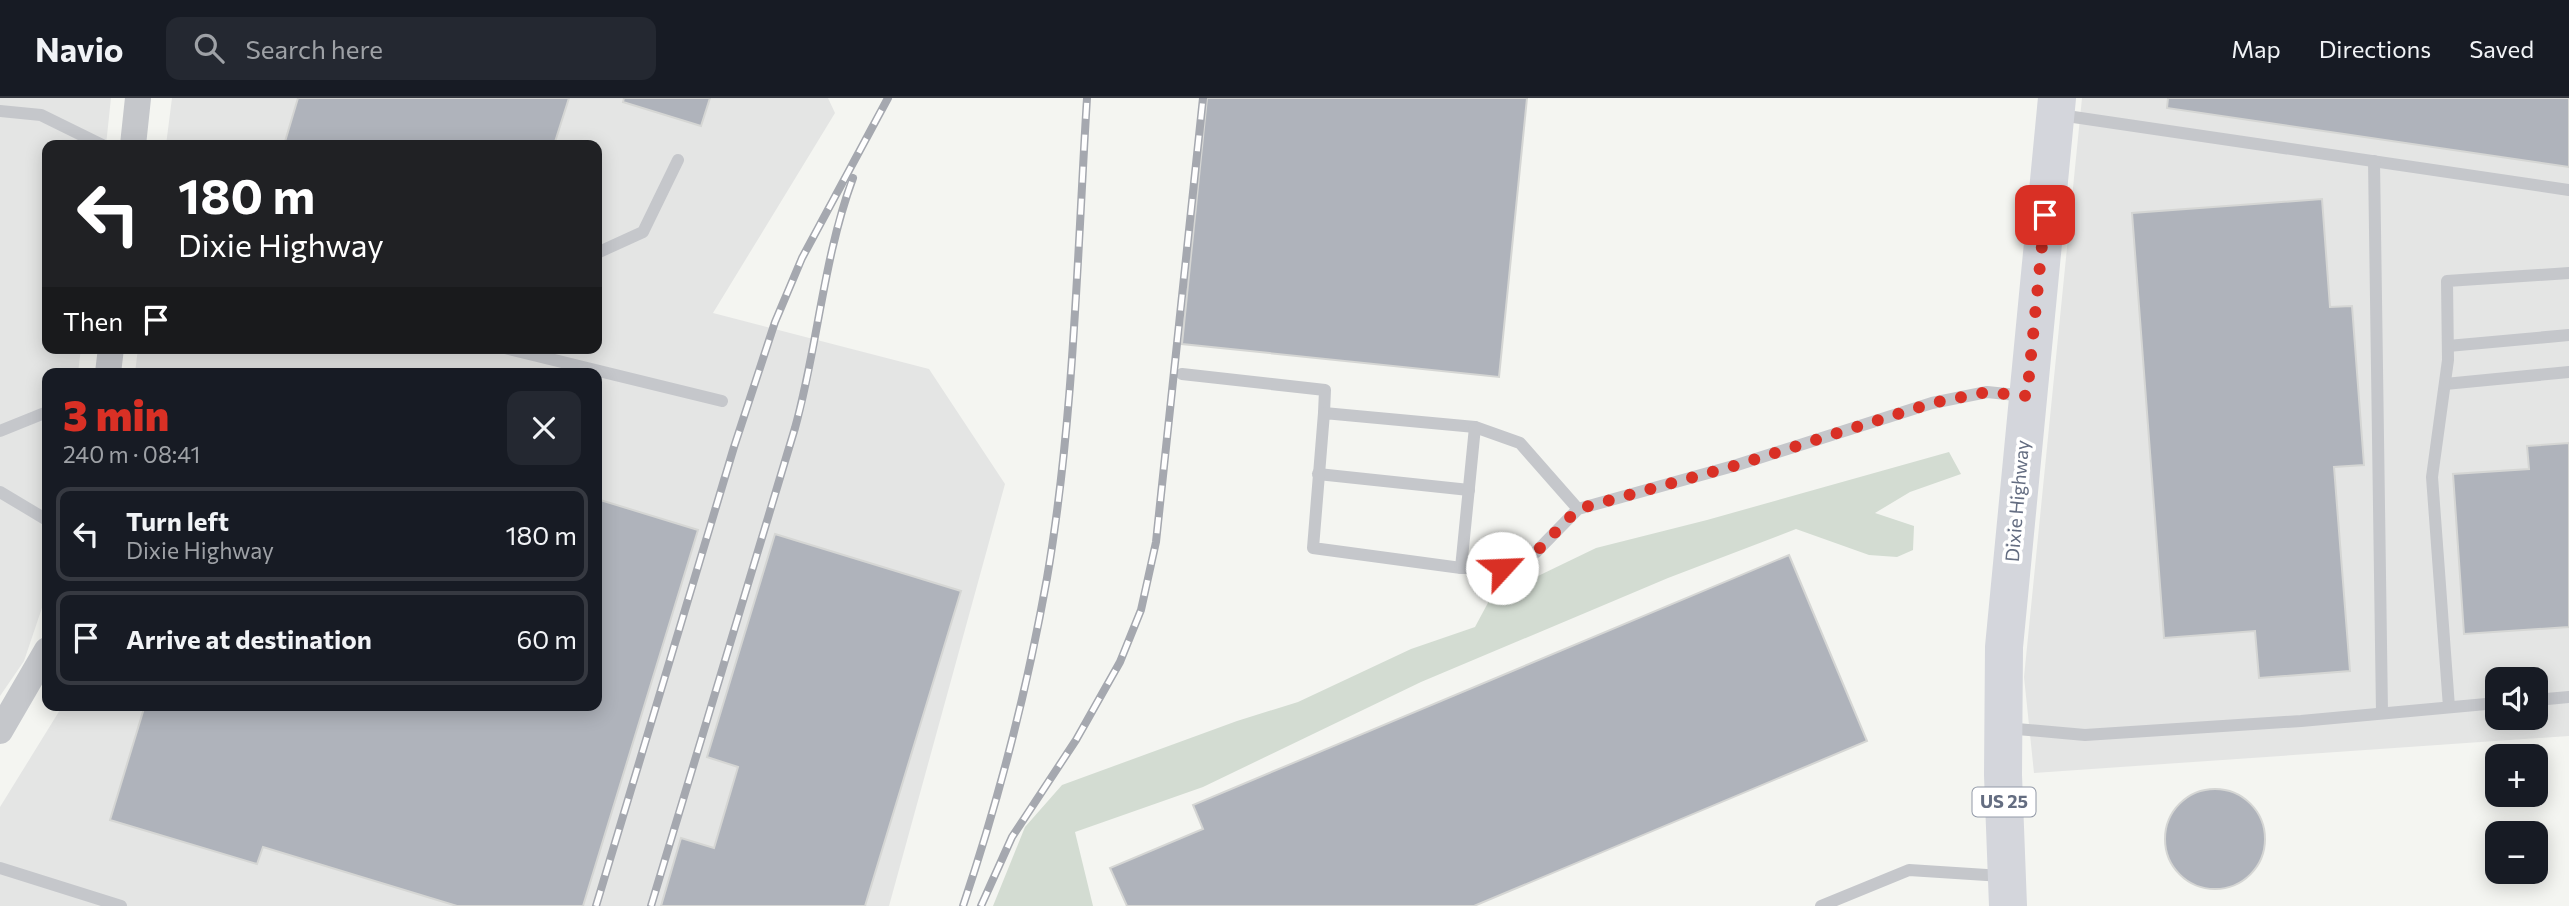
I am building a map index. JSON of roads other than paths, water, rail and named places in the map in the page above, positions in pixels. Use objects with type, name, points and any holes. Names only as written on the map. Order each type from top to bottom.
[{"type":"main road","name":"Dixie Highway","points":[[2007,891],[2004,647],[2056,106]]},
{"type":"street","points":[[134,140],[138,98]]},
{"type":"street","points":[[0,731],[42,659]]},
{"type":"lane","points":[[2056,106],[2374,162],[2569,190]]},
{"type":"lane","points":[[0,111],[41,115],[92,140]]},
{"type":"lane","points":[[602,251],[643,232],[678,160]]},
{"type":"lane","points":[[2374,162],[2382,713]]},
{"type":"lane","points":[[2449,707],[2432,477],[2448,346],[2447,281],[2569,273]]},
{"type":"lane","points":[[2448,346],[2569,335]]},
{"type":"lane","points":[[530,354],[587,368]]},
{"type":"lane","points":[[602,372],[722,401]]},
{"type":"lane","points":[[2445,384],[2569,372]]},
{"type":"lane","points":[[1182,374],[1325,390],[1313,548],[1461,568],[1502,568],[1536,552],[1578,509],[1737,465],[1932,403],[1987,392],[2027,396]]},
{"type":"lane","points":[[1324,413],[1475,427],[1520,443],[1578,509]]},
{"type":"lane","points":[[0,430],[42,414]]},
{"type":"lane","points":[[1461,568],[1475,427]]},
{"type":"lane","points":[[1318,474],[1469,490]]},
{"type":"lane","points":[[0,492],[42,517]]},
{"type":"lane","points":[[2548,699],[2569,697]]},
{"type":"lane","points":[[2004,728],[2085,735],[2485,704]]},
{"type":"lane","points":[[0,868],[121,906]]},
{"type":"lane","points":[[1822,906],[1909,870],[2007,891]]},
{"type":"railway","points":[[596,906],[734,447],[775,322],[802,258],[888,98]]},
{"type":"railway","points":[[963,906],[1011,744],[1047,578],[1069,399],[1087,98]]},
{"type":"railway","points":[[981,906],[1012,837],[1076,740],[1120,662],[1141,610],[1156,542],[1203,98]]},
{"type":"railway","points":[[651,906],[795,428],[835,240],[853,178]]}]
